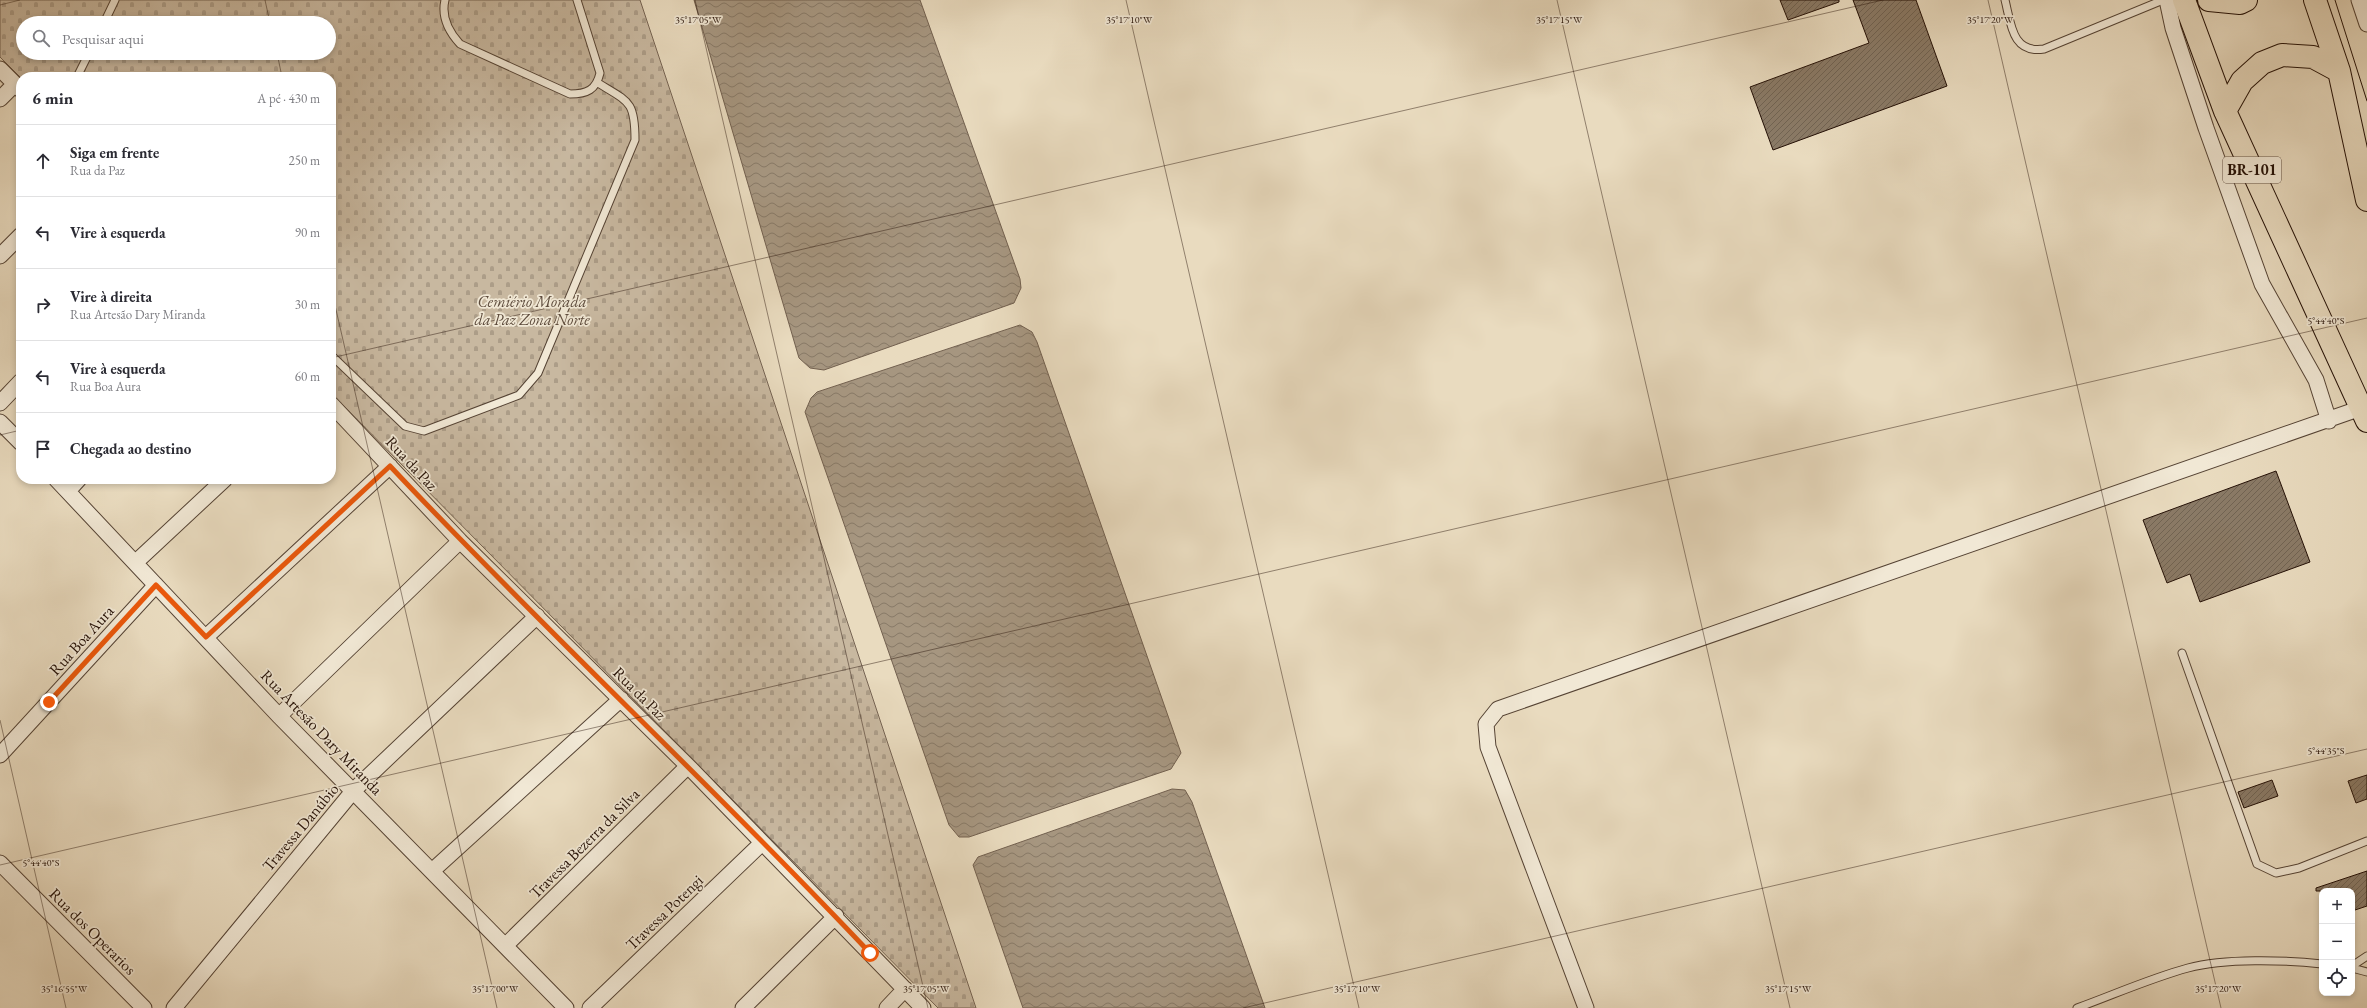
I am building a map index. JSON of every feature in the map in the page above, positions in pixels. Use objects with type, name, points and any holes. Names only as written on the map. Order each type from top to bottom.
[{"type":"main road","name":"BR-101","points":[[2184,0],[2225,111],[2364,414]]},
{"type":"main road","points":[[2209,0],[2240,3],[2246,0]]},
{"type":"main road","points":[[2315,0],[2339,71],[2367,200]]},
{"type":"main road","points":[[2225,111],[2242,81],[2262,63],[2282,55],[2313,57],[2339,71]]},
{"type":"street","points":[[2167,0],[2173,28],[2206,128],[2262,284],[2316,380],[2329,420]]},
{"type":"street","points":[[2359,0],[2367,24]]},
{"type":"street","points":[[0,69],[16,85]]},
{"type":"street","points":[[0,99],[16,88]]},
{"type":"street","points":[[0,256],[16,240]]},
{"type":"street","points":[[0,402],[16,386]]},
{"type":"street","name":"Rua da Paz","points":[[336,409],[460,541],[688,766],[762,843],[836,916],[924,1008]]},
{"type":"street","points":[[1586,1008],[1488,747],[1486,724],[1498,709],[2329,420],[2364,414]]},
{"type":"street","points":[[0,422],[16,439]]},
{"type":"street","points":[[206,637],[390,466]]},
{"type":"street","name":"Rua Artesão Dary Miranda","points":[[61,484],[136,562],[279,716],[354,790],[566,1008]]},
{"type":"street","points":[[68,491],[74,484]]},
{"type":"street","points":[[136,562],[220,484]]},
{"type":"street","points":[[279,716],[460,541]]},
{"type":"street","name":"Rua Boa Aura","points":[[0,755],[156,585]]},
{"type":"street","name":"Travessa Danúbio","points":[[174,1008],[354,790],[537,616]]},
{"type":"street","points":[[432,871],[621,699]]},
{"type":"street","name":"Travessa Bezerra da Silva","points":[[506,945],[688,766]]},
{"type":"street","name":"Travessa Potengi","points":[[590,1008],[762,843]]},
{"type":"street","name":"Rua dos Operarios","points":[[0,863],[144,1008]]},
{"type":"street","points":[[743,1008],[836,916]]},
{"type":"street","points":[[887,1008],[905,989]]},
{"type":"lane","points":[[107,16],[115,0]]},
{"type":"lane","points":[[445,0],[444,17],[450,33],[460,44],[570,94],[582,94],[592,90],[598,83],[600,73],[577,0]]},
{"type":"lane","points":[[2005,0],[2017,41],[2024,48],[2034,50],[2044,49],[2163,0]]},
{"type":"lane","points":[[80,72],[86,60]]},
{"type":"lane","points":[[336,360],[405,426],[424,431],[519,395],[538,373],[636,140],[635,116],[628,101],[598,83]]},
{"type":"lane","points":[[2182,653],[2257,864],[2276,873],[2299,868],[2367,840]]},
{"type":"lane","points":[[2355,965],[2367,956]]},
{"type":"lane","points":[[2077,1008],[2189,968],[2236,962],[2304,962],[2319,964]]},
{"type":"lane","points":[[2355,968],[2367,972]]},
{"type":"green space","name":"Cemiério Morada da Paz Zona Norte","points":[[0,0],[640,0],[976,1008],[938,1008],[336,398],[336,72],[16,73],[0,57]]},
{"type":"water","points":[[694,0],[920,0],[1020,279],[1021,288],[1014,303],[824,370],[810,368],[799,358]]},
{"type":"water","points":[[1020,325],[1032,332],[1037,342],[1181,753],[1171,769],[969,837],[959,837],[949,825],[805,412],[811,398],[817,392]]},
{"type":"water","points":[[1172,789],[1185,790],[1192,802],[1265,1008],[1023,1008],[973,865],[978,857]]},
{"type":"building","points":[[1780,0],[1839,0],[1839,2],[1788,20]]},
{"type":"building","points":[[1853,0],[1916,0],[1947,86],[1773,150],[1750,87],[1869,43]]},
{"type":"building","points":[[2276,471],[2310,562],[2200,602],[2190,574],[2167,583],[2143,520]]},
{"type":"building","points":[[2367,775],[2367,799],[2356,803],[2348,781]]},
{"type":"building","points":[[2272,780],[2278,796],[2244,808],[2238,792]]},
{"type":"building","points":[[2367,871],[2367,906],[2355,910],[2355,888],[2319,888],[2319,891],[2316,891],[2316,888]]},
{"type":"tram line","points":[[2335,0],[2367,101]]},
{"type":"route","points":[[49,702],[156,585],[206,637],[390,466],[460,541],[688,766],[762,843],[836,916],[870,953]]}]
